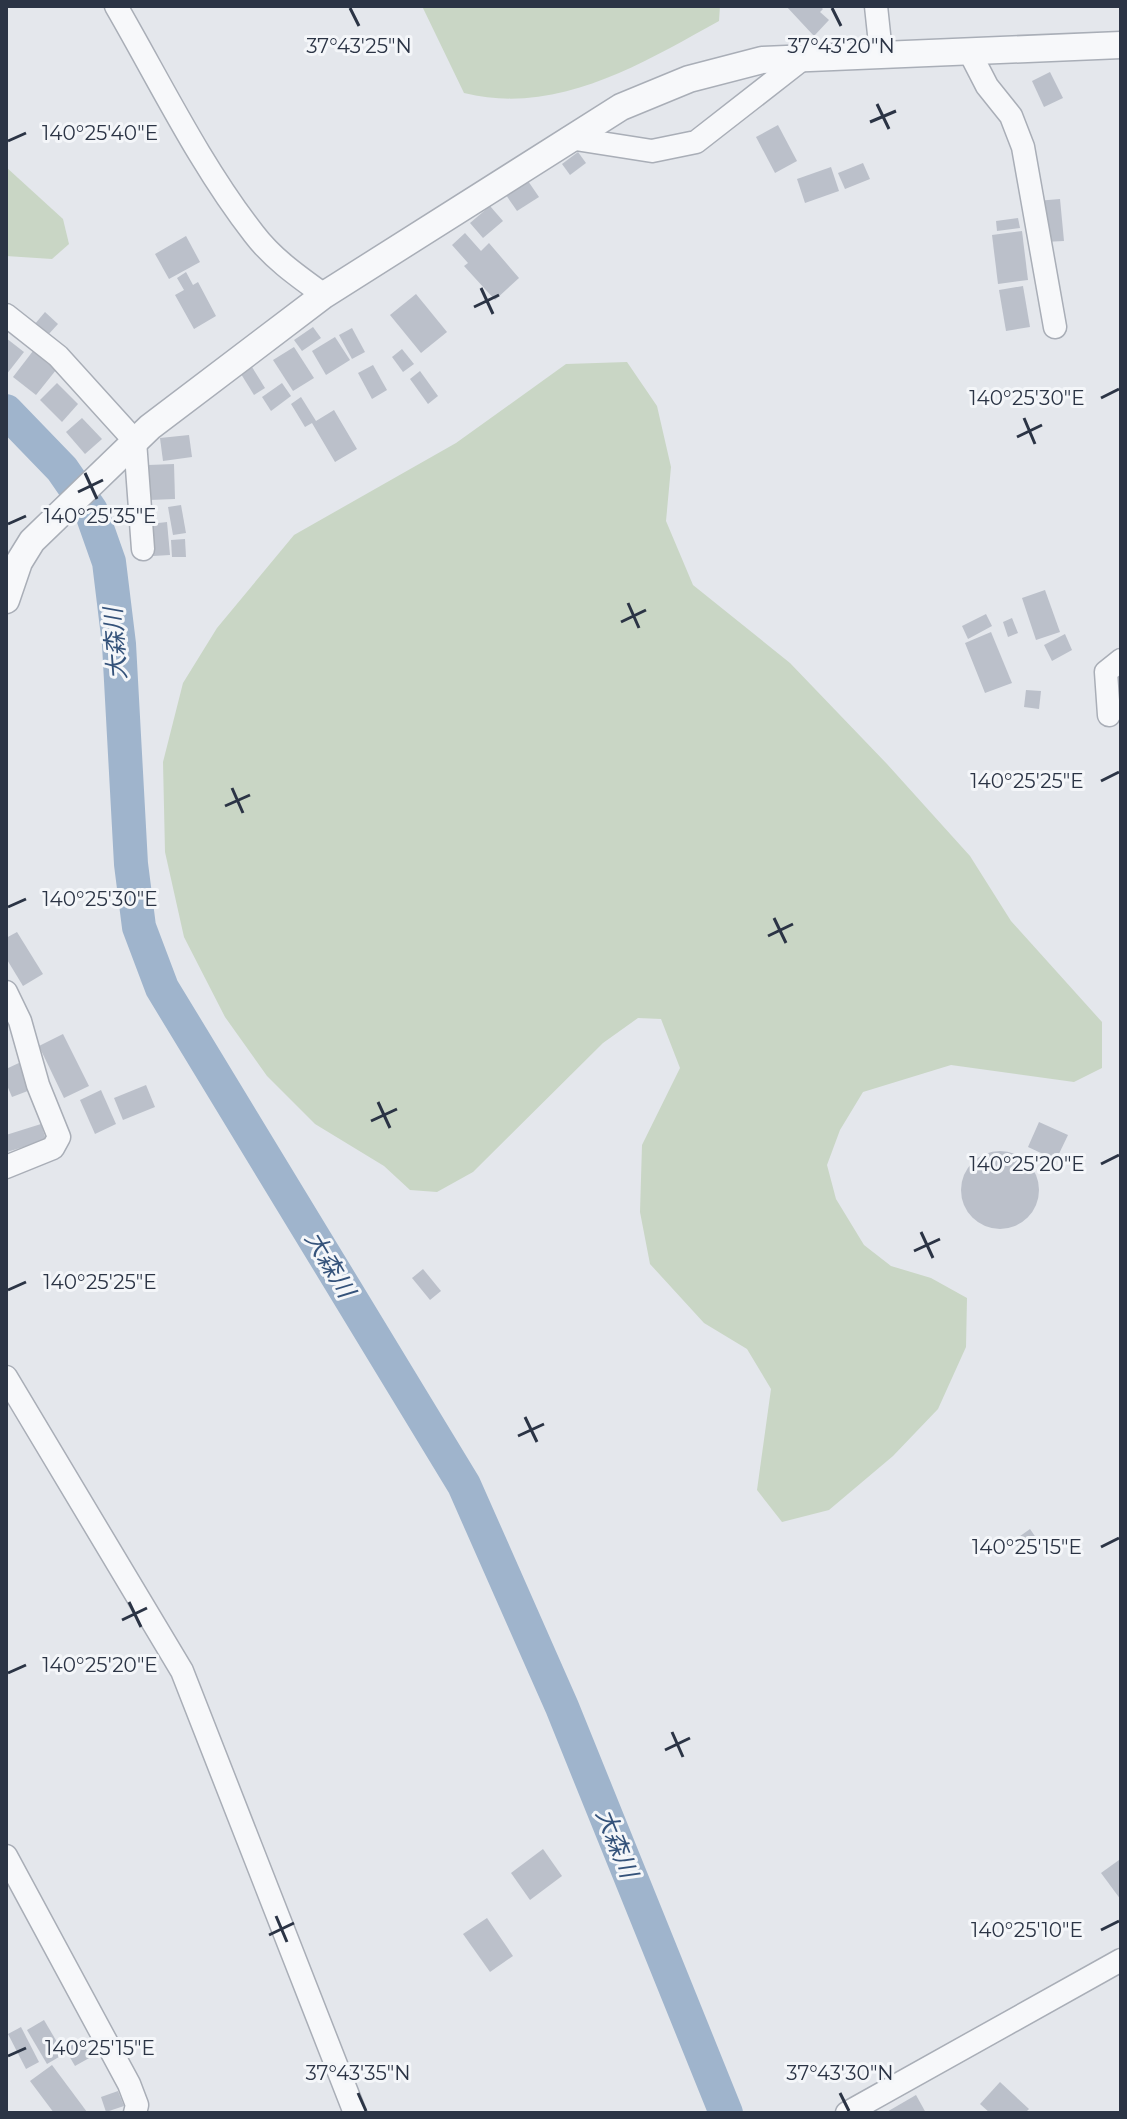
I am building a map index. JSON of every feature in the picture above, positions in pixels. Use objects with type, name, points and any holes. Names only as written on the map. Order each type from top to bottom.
[{"type":"street","points":[[116,6],[221,185],[255,236],[283,264],[324,295]]},
{"type":"street","points":[[876,6],[881,53]]},
{"type":"street","points":[[6,600],[19,562],[32,541],[135,441],[324,295],[621,107],[689,79],[762,60],[1121,45]]},
{"type":"street","points":[[969,51],[987,86],[1011,116],[1023,147],[1055,327]]},
{"type":"street","points":[[569,138],[652,151],[696,142],[805,57]]},
{"type":"street","points":[[6,315],[58,356],[135,441],[143,549]]},
{"type":"street","points":[[1109,715],[1106,672],[1121,660]]},
{"type":"street","points":[[6,992],[20,1021],[38,1085],[59,1137],[53,1148],[6,1167]]},
{"type":"street","points":[[6,1377],[182,1671],[355,2113]]},
{"type":"street","points":[[6,1856],[129,2084],[137,2105],[135,2113]]},
{"type":"street","points":[[847,2113],[1121,1960]]},
{"type":"green space","points":[[422,6],[720,6],[719,21],[629,69],[565,92],[532,98],[498,98],[464,93]]},
{"type":"green space","points":[[6,167],[63,219],[69,244],[52,259],[6,256]]},
{"type":"green space","points":[[627,362],[657,406],[671,467],[666,521],[693,585],[790,663],[887,764],[970,856],[1011,921],[1102,1022],[1102,1068],[1074,1082],[951,1065],[863,1092],[840,1130],[827,1165],[836,1199],[864,1245],[891,1266],[931,1278],[967,1298],[966,1347],[938,1409],[893,1456],[829,1510],[782,1522],[757,1490],[771,1389],[747,1349],[704,1323],[650,1264],[640,1212],[642,1145],[680,1068],[661,1019],[638,1018],[603,1043],[473,1172],[437,1192],[410,1190],[384,1166],[315,1124],[267,1076],[225,1017],[184,937],[165,852],[163,762],[183,683],[217,628],[294,535],[456,443],[566,364]]},
{"type":"building","points":[[786,6],[820,6],[823,9],[820,12],[829,20],[814,36]]},
{"type":"building","points":[[1050,72],[1063,98],[1044,107],[1032,81]]},
{"type":"building","points":[[778,125],[797,161],[775,173],[756,137]]},
{"type":"building","points":[[578,152],[586,163],[570,175],[562,164]]},
{"type":"building","points":[[863,163],[870,179],[845,189],[838,173]]},
{"type":"building","points":[[831,167],[839,191],[805,203],[797,179]]},
{"type":"building","points":[[528,181],[539,197],[517,211],[506,195]]},
{"type":"building","points":[[1060,199],[1064,241],[1044,242],[1036,201]]},
{"type":"building","points":[[490,206],[503,221],[483,238],[470,223]]},
{"type":"building","points":[[1018,218],[1020,228],[997,231],[996,221]]},
{"type":"building","points":[[1022,231],[1028,280],[998,284],[992,235]]},
{"type":"building","points":[[465,233],[481,251],[489,243],[519,278],[495,300],[464,266],[468,263],[452,245]]},
{"type":"building","points":[[186,236],[200,262],[169,279],[155,254]]},
{"type":"building","points":[[186,272],[193,285],[198,282],[216,316],[194,329],[175,295],[184,290],[177,278]]},
{"type":"building","points":[[1023,286],[1030,327],[1006,331],[999,290]]},
{"type":"building","points":[[416,294],[447,332],[421,353],[390,315]]},
{"type":"building","points":[[45,312],[58,324],[47,336],[34,325]]},
{"type":"building","points":[[313,327],[321,338],[302,351],[294,340]]},
{"type":"building","points":[[352,328],[365,352],[352,359],[339,335]]},
{"type":"building","points":[[335,337],[350,360],[326,375],[312,351]]},
{"type":"building","points":[[6,338],[24,352],[6,375]]},
{"type":"building","points":[[294,347],[314,378],[293,391],[273,360]]},
{"type":"building","points":[[402,349],[414,364],[403,372],[392,357]]},
{"type":"building","points":[[33,351],[56,370],[36,395],[13,377]]},
{"type":"building","points":[[373,365],[387,390],[372,399],[358,373]]},
{"type":"building","points":[[252,367],[265,388],[254,395],[241,374]]},
{"type":"building","points":[[420,371],[438,396],[428,404],[410,379]]},
{"type":"building","points":[[57,383],[78,404],[62,422],[40,400]]},
{"type":"building","points":[[282,383],[291,396],[271,411],[262,397]]},
{"type":"building","points":[[301,397],[316,421],[334,410],[357,449],[335,462],[312,423],[305,427],[291,404]]},
{"type":"building","points":[[82,418],[102,439],[85,454],[66,432]]},
{"type":"building","points":[[189,435],[192,457],[163,461],[160,438]]},
{"type":"building","points":[[174,464],[175,499],[149,500],[148,465]]},
{"type":"building","points":[[181,505],[186,533],[173,535],[168,507]]},
{"type":"building","points":[[167,522],[170,555],[153,556],[150,524]]},
{"type":"building","points":[[185,539],[186,557],[172,557],[171,540]]},
{"type":"building","points":[[1045,590],[1060,632],[1036,640],[1022,598]]},
{"type":"building","points":[[986,614],[992,626],[968,639],[962,626]]},
{"type":"building","points":[[1012,618],[1018,633],[1008,637],[1003,622]]},
{"type":"building","points":[[991,632],[1012,683],[985,693],[965,643]]},
{"type":"building","points":[[1065,634],[1072,650],[1052,661],[1044,645]]},
{"type":"building","points":[[1026,690],[1041,691],[1039,709],[1024,707]]},
{"type":"building","points":[[17,932],[43,974],[23,986],[6,958],[6,938]]},
{"type":"building","points":[[63,1034],[89,1086],[64,1098],[39,1046]]},
{"type":"building","points":[[21,1062],[33,1089],[12,1097],[6,1083],[6,1069]]},
{"type":"building","points":[[146,1085],[155,1107],[123,1120],[114,1098]]},
{"type":"building","points":[[101,1090],[116,1124],[95,1134],[80,1100]]},
{"type":"building","points":[[1039,1122],[1068,1135],[1056,1160],[1028,1147]]},
{"type":"building","points":[[41,1124],[46,1140],[7,1152],[6,1135]]},
{"type":"building","points":[[992,1151],[1008,1151],[1022,1157],[1033,1168],[1039,1190],[1033,1212],[1022,1223],[1008,1229],[992,1229],[978,1223],[967,1212],[961,1198],[961,1182],[967,1168],[978,1157]]},
{"type":"building","points":[[423,1269],[441,1291],[430,1300],[412,1278]]},
{"type":"building","points":[[1030,1529],[1039,1542],[1023,1554],[1013,1541]]},
{"type":"building","points":[[543,1849],[562,1876],[530,1900],[511,1873]]},
{"type":"building","points":[[1119,1860],[1121,1863],[1121,1900],[1101,1873]]},
{"type":"building","points":[[487,1918],[513,1956],[490,1972],[463,1934]]},
{"type":"building","points":[[44,2020],[64,2054],[47,2064],[27,2030]]},
{"type":"building","points":[[21,2027],[39,2062],[26,2069],[8,2034]]},
{"type":"building","points":[[80,2040],[91,2057],[75,2066],[65,2049]]},
{"type":"building","points":[[52,2065],[86,2113],[54,2113],[30,2081]]},
{"type":"building","points":[[1000,2082],[1029,2109],[1025,2113],[990,2113],[980,2104]]},
{"type":"building","points":[[118,2091],[124,2106],[106,2112],[101,2097]]},
{"type":"building","points":[[916,2095],[926,2113],[885,2113]]},
{"type":"waterway","name":"大森川","points":[[6,411],[62,469],[91,511],[109,562],[119,644],[131,864],[139,927],[162,988],[464,1485],[562,1707],[726,2113]]}]
